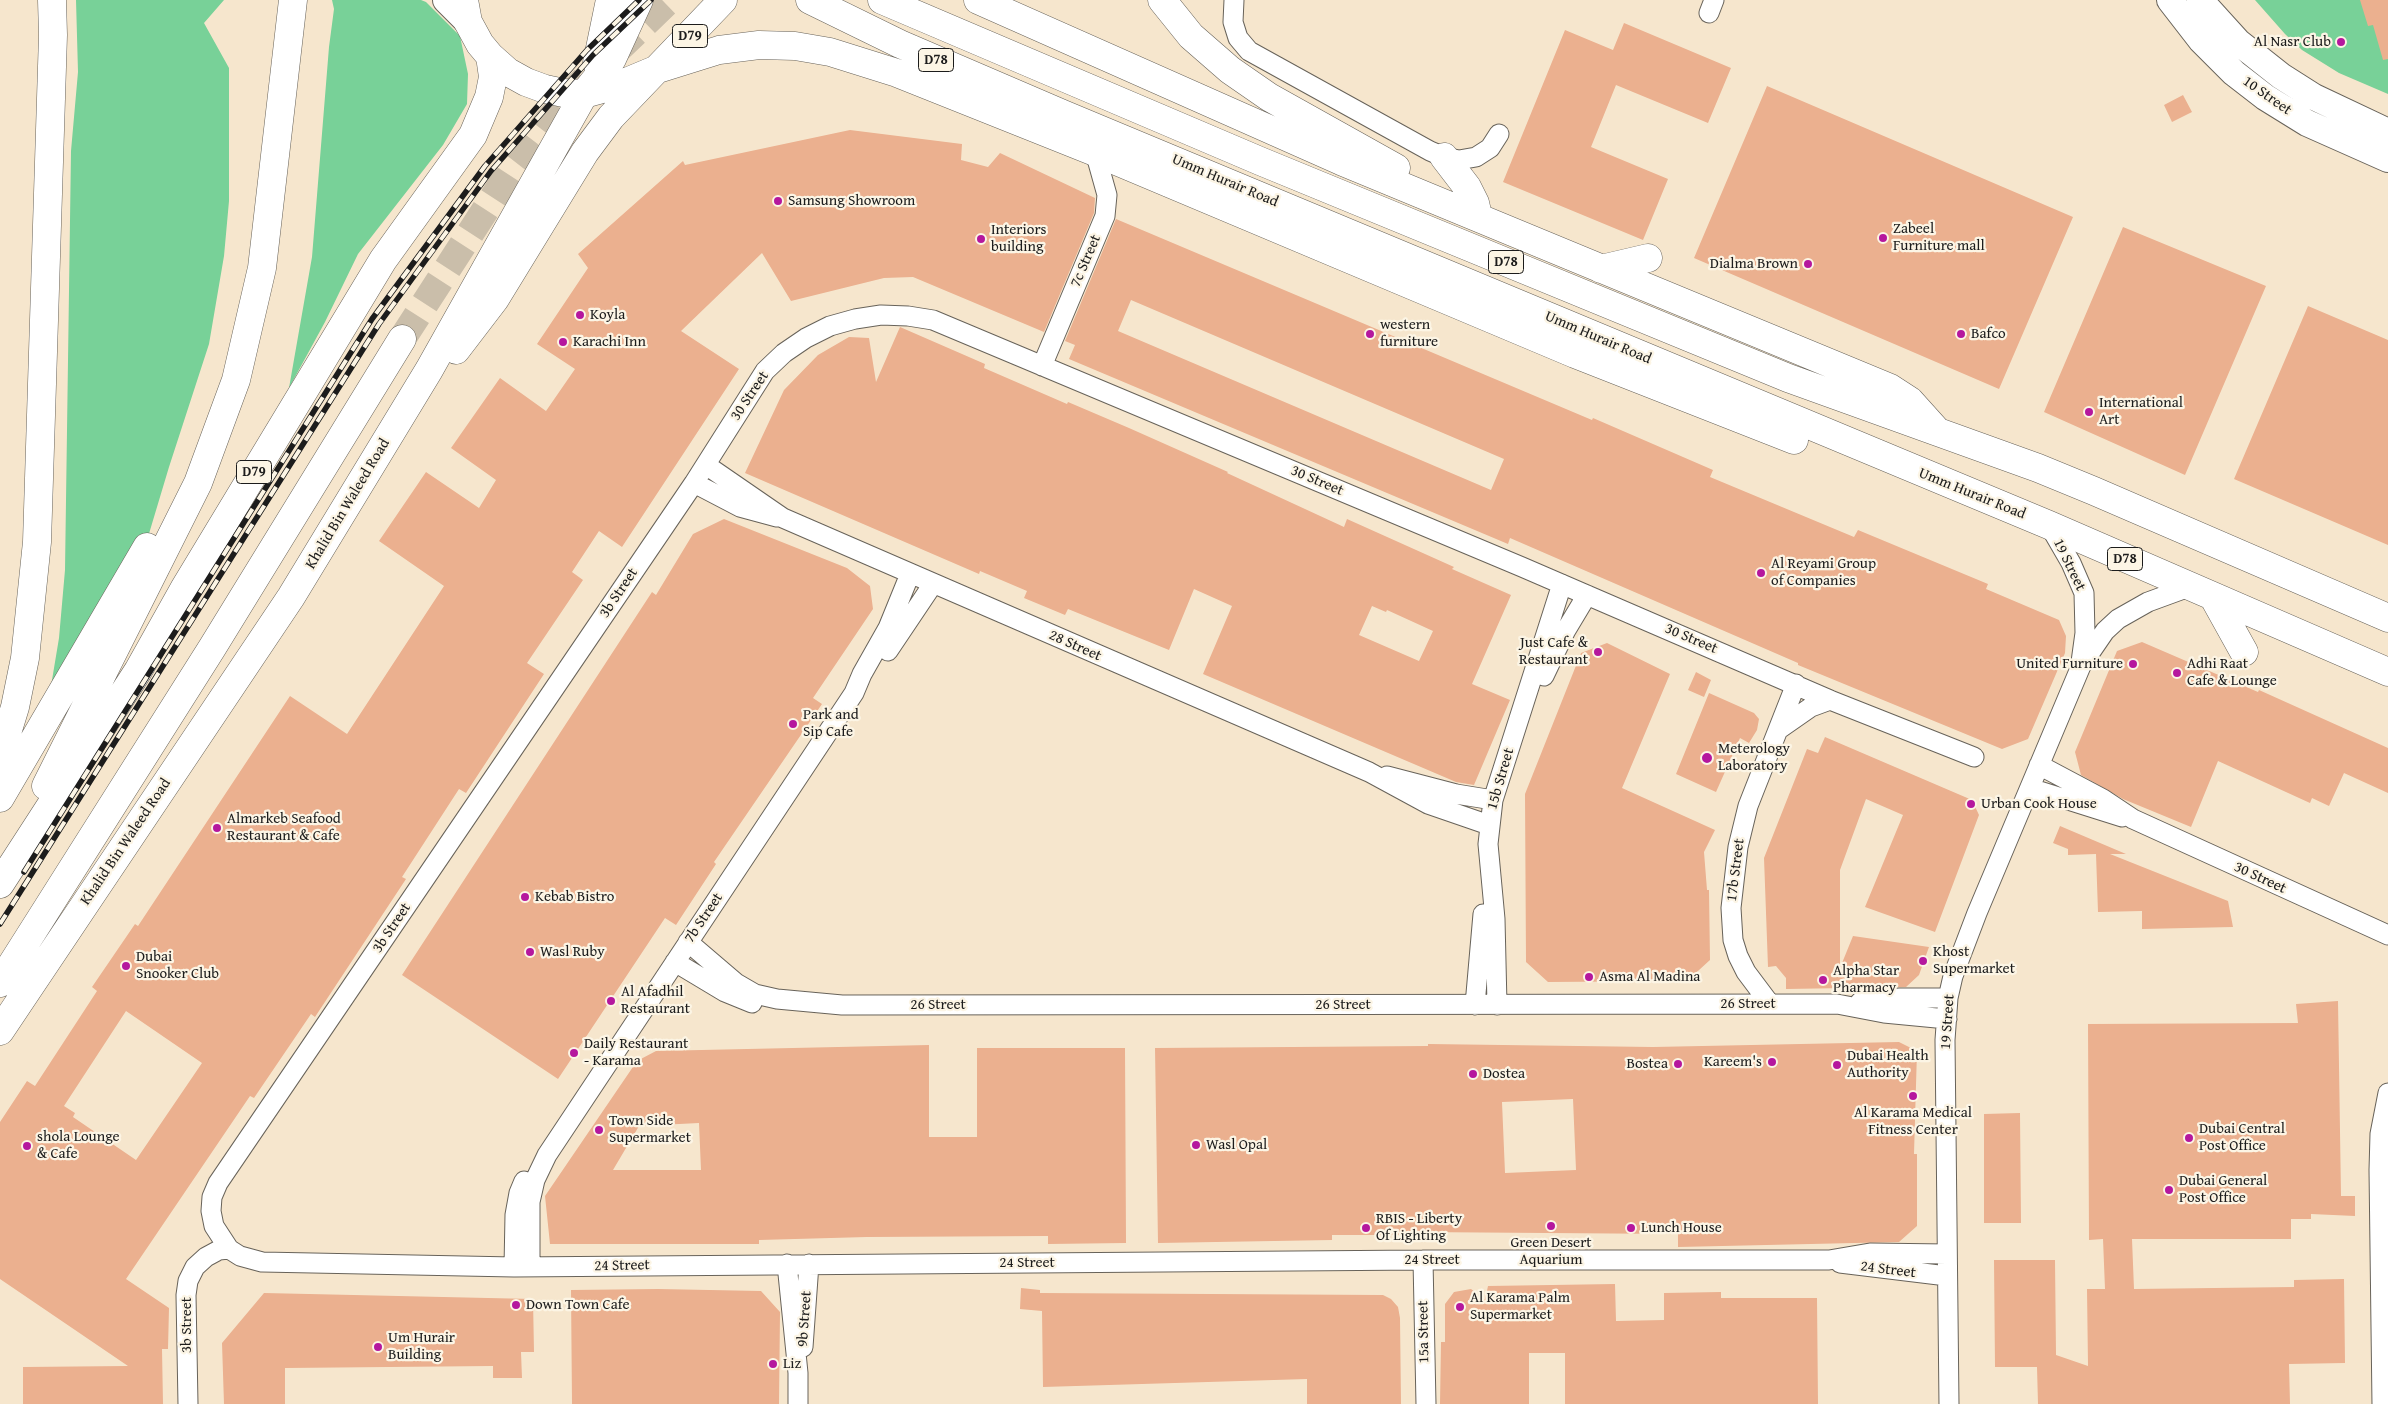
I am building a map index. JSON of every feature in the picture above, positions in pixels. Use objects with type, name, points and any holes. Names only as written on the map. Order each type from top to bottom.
[{"type":"main road","points":[[0,756],[15,707],[25,658],[36,550],[53,44],[52,0]]},
{"type":"main road","points":[[278,0],[281,91]]},
{"type":"main road","points":[[0,876],[198,483],[236,380],[251,324],[262,268],[293,0]]},
{"type":"main road","points":[[446,0],[466,11],[480,44],[508,72],[532,84],[564,93],[624,83],[655,70],[719,50],[759,44],[795,46],[830,52],[897,74],[1095,152],[1575,354],[1804,444],[1832,450],[1861,448]]},
{"type":"main road","points":[[588,89],[610,0]]},
{"type":"main road","points":[[429,370],[588,89],[612,59],[639,0]]},
{"type":"main road","name":"Khalid Bin Waleed Road","points":[[0,1031],[221,700],[265,639],[429,370],[442,363],[462,343],[495,299],[585,152],[611,117],[723,0]]},
{"type":"main road","name":"Umm Hurair Road","points":[[810,0],[900,44],[1063,114],[2049,525],[2388,672]]},
{"type":"main road","name":"D78","points":[[882,0],[1075,84],[1788,378],[1939,434],[2038,468],[2388,618]]},
{"type":"main road","points":[[978,0],[1273,132],[1890,388],[1910,401],[1939,434]]},
{"type":"main road","points":[[1162,0],[1191,36],[1230,70],[1269,97],[1404,172],[1431,197]]},
{"type":"main road","name":"10 Street","points":[[2170,0],[2201,40],[2234,73],[2265,97],[2307,123],[2388,159]]},
{"type":"main road","name":"10 Street","points":[[2200,0],[2238,42],[2282,76],[2314,97],[2388,132]]},
{"type":"main road","name":"D79","points":[[0,884],[138,671],[184,589],[356,302],[408,224],[473,135],[489,97],[493,77],[490,56]]},
{"type":"main road","points":[[1444,157],[1467,188],[1475,203],[1478,216]]},
{"type":"main road","points":[[1601,269],[1648,258]]},
{"type":"main road","points":[[0,982],[212,648],[402,339]]},
{"type":"main road","points":[[0,798],[170,505],[187,488],[198,483]]},
{"type":"main road","points":[[2214,598],[2244,652]]},
{"type":"street","points":[[1234,0],[1233,22],[1238,38],[1249,51],[1270,65],[1444,157],[1459,160],[1476,157],[1490,148],[1499,134]]},
{"type":"street","name":"7c Street","points":[[1042,366],[1105,216],[1107,195],[1095,152]]},
{"type":"street","name":"30 Street","points":[[706,465],[765,371],[784,353],[806,338],[830,326],[855,318],[890,315],[933,320],[1562,584],[1830,700],[1974,757]]},
{"type":"street","name":"3b Street","points":[[188,1404],[186,1295],[188,1280],[195,1267],[206,1257],[219,1250],[230,1249],[214,1226],[211,1211],[212,1197],[218,1183],[706,465]]},
{"type":"street","name":"28 Street","points":[[706,465],[783,518]]},
{"type":"street","name":"28 Street","points":[[694,484],[740,507],[783,518],[1369,772],[1428,804],[1489,825]]},
{"type":"street","name":"19 Street","points":[[2049,525],[2071,562],[2084,593],[2085,625],[2080,666]]},
{"type":"street","name":"7b Street","points":[[854,693],[862,674],[888,628],[910,574]]},
{"type":"street","name":"7b Street","points":[[522,1266],[531,1196],[540,1167],[554,1143],[854,693],[874,671],[933,584]]},
{"type":"street","name":"15b Street","points":[[1476,1005],[1488,863],[1489,825],[1493,800],[1528,697],[1562,584]]},
{"type":"street","name":"19 Street","points":[[1949,1404],[1947,1019],[1948,998],[1958,963],[2080,666],[2105,631],[2118,619],[2148,602],[2189,587]]},
{"type":"street","name":"15b Street","points":[[1528,697],[1545,674],[1566,630],[1587,595]]},
{"type":"street","name":"17b Street","points":[[1770,1004],[1746,972],[1738,956],[1733,940],[1731,908],[1742,826],[1796,684]]},
{"type":"street","points":[[1778,730],[1812,707],[1830,700]]},
{"type":"street","name":"30 Street","points":[[2039,765],[2103,799],[2133,819],[2388,935]]},
{"type":"street","name":"28 Street","points":[[1369,772],[1456,794],[1493,800]]},
{"type":"street","name":"30 Street","points":[[2030,788],[2108,814],[2133,819]]},
{"type":"street","name":"15b Street","points":[[1488,863],[1495,919],[1497,1005]]},
{"type":"street","name":"26 Street","points":[[688,942],[736,983],[755,994],[777,999],[842,1005],[1844,1005],[1893,999],[1948,998]]},
{"type":"street","name":"26 Street","points":[[674,962],[725,992],[756,1004],[801,1010],[842,1005]]},
{"type":"street","name":"26 Street","points":[[1844,1005],[1877,1012],[1947,1019]]},
{"type":"street","points":[[2382,1404],[2379,1170],[2380,1134],[2388,1093]]},
{"type":"street","name":"24 Street","points":[[230,1249],[250,1261],[262,1262],[522,1266],[1423,1260],[1829,1260],[1870,1253],[1947,1254]]},
{"type":"street","name":"15a Street","points":[[1423,1260],[1426,1404]]},
{"type":"street","name":"24 Street","points":[[1829,1260],[1871,1268],[1947,1276]]},
{"type":"street","name":"9b Street","points":[[787,1264],[798,1373],[798,1404]]},
{"type":"street","name":"9b Street","points":[[798,1373],[805,1333],[809,1264]]},
{"type":"green space","points":[[76,0],[224,0],[204,23],[229,68],[229,201],[224,256],[209,344],[148,537],[49,698],[59,638],[65,570],[71,151],[78,72]]},
{"type":"green space","points":[[332,0],[421,0],[426,2],[460,36],[468,74],[467,104],[443,145],[358,254],[325,322],[289,388],[312,257],[329,47],[334,9]]},
{"type":"green space","name":"Al Nasr Club","points":[[2255,0],[2388,0],[2388,94],[2339,73],[2302,50]]},
{"type":"building","points":[[2360,0],[2388,0],[2388,59],[2383,60],[2373,25],[2368,26]]},
{"type":"building","points":[[1624,23],[1731,68],[1708,123],[1616,85],[1591,147],[1668,179],[1643,240],[1503,182],[1565,30],[1613,50]]},
{"type":"building","name":"Zabeel Furniture mall","points":[[1767,86],[2073,217],[1999,389],[1694,258]]},
{"type":"building","points":[[2183,95],[2192,112],[2172,122],[2164,105]]},
{"type":"building","points":[[850,130],[962,144],[961,160],[988,167],[1000,153],[1095,198],[1094,213],[1044,332],[913,277],[884,278],[791,301],[762,253],[681,331],[739,369],[622,547],[599,531],[572,572],[583,580],[527,663],[544,674],[466,793],[459,789],[402,877],[406,879],[315,1017],[311,1014],[254,1098],[250,1096],[126,1279],[169,1308],[168,1349],[162,1349],[163,1404],[23,1404],[23,1367],[128,1366],[0,1279],[0,1122],[27,1081],[35,1086],[97,991],[92,987],[135,924],[138,926],[290,696],[347,734],[444,586],[379,541],[426,472],[479,508],[496,480],[451,448],[500,378],[546,411],[575,369],[537,344],[588,268],[578,254],[683,161],[685,165]],"holes":[[[126,1011],[202,1063],[136,1160],[73,1117],[75,1113],[64,1106]]]},
{"type":"building","points":[[1116,219],[1713,470],[1710,477],[1854,537],[1858,530],[1988,584],[1986,589],[2059,620],[2066,636],[2065,653],[2028,739],[2002,749],[1798,665],[1798,663],[1510,538],[1508,544],[1069,359],[1075,345],[1065,341]],"holes":[[[1131,300],[1504,459],[1491,490],[1118,331]]]},
{"type":"building","points":[[2123,227],[2266,286],[2185,475],[2044,412]]},
{"type":"building","points":[[2308,306],[2388,340],[2388,545],[2234,479]]},
{"type":"building","points":[[900,327],[985,364],[984,368],[1067,404],[1068,402],[1129,428],[1344,527],[1347,519],[1511,595],[1472,684],[1510,700],[1474,785],[1456,782],[1203,674],[1232,606],[1194,589],[1169,650],[1068,609],[1065,615],[1024,598],[1027,591],[980,571],[979,574],[745,473],[784,390],[818,355],[849,337],[869,338],[876,382]],"holes":[[[1372,606],[1386,612],[1387,610],[1433,631],[1419,661],[1359,635]]]},
{"type":"building","points":[[724,519],[847,568],[870,586],[873,609],[813,698],[822,704],[714,862],[716,864],[676,925],[665,918],[558,1079],[402,975],[652,592],[656,595],[693,534]]},
{"type":"building","points":[[2142,642],[2258,692],[2259,690],[2388,748],[2388,793],[2344,773],[2329,806],[2312,798],[2310,803],[2218,761],[2191,827],[2123,799],[2081,775],[2075,752],[2117,651]]},
{"type":"building","points":[[1607,643],[1670,674],[1622,788],[1715,830],[1704,852],[1707,890],[1709,890],[1710,960],[1687,981],[1548,982],[1526,962],[1525,794],[1581,653]]},
{"type":"building","points":[[1696,672],[1711,680],[1704,697],[1688,690]]},
{"type":"building","name":"Meterology Laboratory","points":[[1709,693],[1754,713],[1759,719],[1757,730],[1749,743],[1740,738],[1716,792],[1676,774]]},
{"type":"building","points":[[1825,737],[1972,800],[1979,815],[1935,932],[1865,907],[1903,815],[1866,799],[1840,870],[1840,968],[1853,936],[1929,947],[1919,975],[1906,987],[1786,989],[1786,978],[1776,966],[1768,967],[1764,858],[1807,749],[1818,753]]},
{"type":"building","points":[[2060,826],[2126,854],[2110,854],[2228,901],[2233,927],[2142,929],[2142,911],[2098,912],[2096,854],[2068,855],[2068,849],[2053,843]]},
{"type":"building","points":[[2338,1001],[2341,1196],[2355,1196],[2355,1216],[2311,1214],[2311,1219],[2291,1219],[2291,1239],[2132,1239],[2134,1289],[2294,1287],[2294,1280],[2344,1279],[2345,1363],[2289,1364],[2290,1404],[2038,1404],[2037,1367],[1995,1367],[1994,1260],[2055,1260],[2056,1355],[2088,1366],[2087,1289],[2105,1289],[2103,1239],[2089,1240],[2088,1024],[2298,1023],[2296,1004]]},
{"type":"building","points":[[1899,1042],[1917,1051],[1914,1154],[1917,1154],[1917,1226],[1899,1242],[1678,1247],[1678,1234],[1416,1232],[1416,1235],[1332,1235],[1332,1240],[1158,1243],[1155,1048],[1428,1046],[1428,1044],[1653,1047]],"holes":[[[1573,1099],[1576,1170],[1505,1173],[1502,1102]]]},
{"type":"building","points":[[929,1045],[929,1137],[977,1137],[977,1048],[1125,1048],[1126,1243],[1048,1244],[1048,1236],[867,1237],[759,1240],[759,1244],[550,1244],[545,1196],[637,1061],[656,1051]],"holes":[[[699,1123],[701,1170],[613,1170],[639,1126]]]},
{"type":"building","points":[[2020,1113],[2021,1223],[1984,1223],[1984,1114]]},
{"type":"building","points":[[1615,1284],[1616,1321],[1664,1320],[1664,1293],[1721,1292],[1721,1298],[1817,1298],[1818,1404],[1565,1404],[1565,1353],[1529,1353],[1529,1404],[1440,1404],[1441,1342],[1445,1342],[1445,1304],[1454,1292],[1471,1289],[1485,1300],[1488,1286]]},
{"type":"building","points":[[1021,1288],[1040,1290],[1040,1293],[1383,1295],[1391,1299],[1398,1307],[1400,1318],[1401,1404],[1307,1404],[1307,1379],[1043,1387],[1042,1311],[1020,1309]]},
{"type":"building","points":[[571,1290],[761,1291],[780,1312],[779,1404],[572,1404]]},
{"type":"building","name":"Um Hurair Building","points":[[264,1293],[533,1299],[534,1352],[521,1352],[522,1378],[493,1378],[493,1366],[285,1368],[285,1404],[224,1404],[222,1343]]},
{"type":"tunnel","points":[[615,52],[669,0]]},
{"type":"tunnel","points":[[402,339],[515,164],[549,120],[585,79]]},
{"type":"railway","points":[[24,872],[372,319],[485,166],[587,50],[639,0]]},
{"type":"railway","points":[[0,924],[379,324],[491,171],[593,55],[651,0]]},
{"type":"place","name":"Al Nasr Club","points":[[2341,42]]},
{"type":"place","name":"Samsung Showroom","points":[[778,201]]},
{"type":"place","name":"Zabeel Furniture mall","points":[[1883,238]]},
{"type":"place","name":"Interiors building","points":[[981,239]]},
{"type":"place","name":"Dialma Brown","points":[[1808,264]]},
{"type":"place","name":"Koyla","points":[[580,315]]},
{"type":"place","name":"western furniture","points":[[1370,334]]},
{"type":"place","name":"Bafco","points":[[1961,334]]},
{"type":"place","name":"Karachi Inn","points":[[563,342]]},
{"type":"place","name":"International Art","points":[[2089,412]]},
{"type":"place","name":"Al Reyami Group of Companies","points":[[1761,573]]},
{"type":"place","name":"Just Cafe & Restaurant","points":[[1598,652]]},
{"type":"place","name":"United Furniture","points":[[2133,664]]},
{"type":"place","name":"Adhi Raat Cafe & Lounge","points":[[2177,673]]},
{"type":"place","name":"Park and Sip Cafe","points":[[793,724]]},
{"type":"place","name":"Meterology Laboratory","points":[[1707,758]]},
{"type":"place","name":"Urban Cook House","points":[[1971,804]]},
{"type":"place","name":"Almarkeb Seafood Restaurant & Cafe","points":[[217,828]]},
{"type":"place","name":"Kebab Bistro","points":[[525,897]]},
{"type":"place","name":"Wasl Ruby","points":[[530,952]]},
{"type":"place","name":"Khost Supermarket","points":[[1923,961]]},
{"type":"place","name":"Dubai Snooker Club","points":[[126,966]]},
{"type":"place","name":"Asma Al Madina","points":[[1589,977]]},
{"type":"place","name":"Alpha Star Pharmacy","points":[[1823,980]]},
{"type":"place","name":"Al Afadhil Restaurant","points":[[611,1001]]},
{"type":"place","name":"Daily Restaurant - Karama","points":[[574,1053]]},
{"type":"place","name":"Kareem's","points":[[1772,1062]]},
{"type":"place","name":"Bostea","points":[[1678,1064]]},
{"type":"place","name":"Dubai Health Authority","points":[[1837,1065]]},
{"type":"place","name":"Dostea","points":[[1473,1074]]},
{"type":"place","name":"Al Karama Medical Fitness Center","points":[[1913,1096]]},
{"type":"place","name":"Town Side Supermarket","points":[[599,1130]]},
{"type":"place","name":"Dubai Central Post Office","points":[[2189,1138]]},
{"type":"place","name":"Wasl Opal","points":[[1196,1145]]},
{"type":"place","name":"shola Lounge & Cafe","points":[[27,1146]]},
{"type":"place","name":"Dubai General Post Office","points":[[2169,1190]]},
{"type":"place","name":"Green Desert Aquarium","points":[[1551,1226]]},
{"type":"place","name":"RBIS - Liberty Of Lighting","points":[[1366,1228]]},
{"type":"place","name":"Lunch House","points":[[1631,1228]]},
{"type":"place","name":"Down Town Cafe","points":[[516,1305]]},
{"type":"place","name":"Al Karama Palm Supermarket","points":[[1460,1307]]},
{"type":"place","name":"Um Hurair Building","points":[[378,1347]]},
{"type":"place","name":"Liz","points":[[773,1364]]}]
